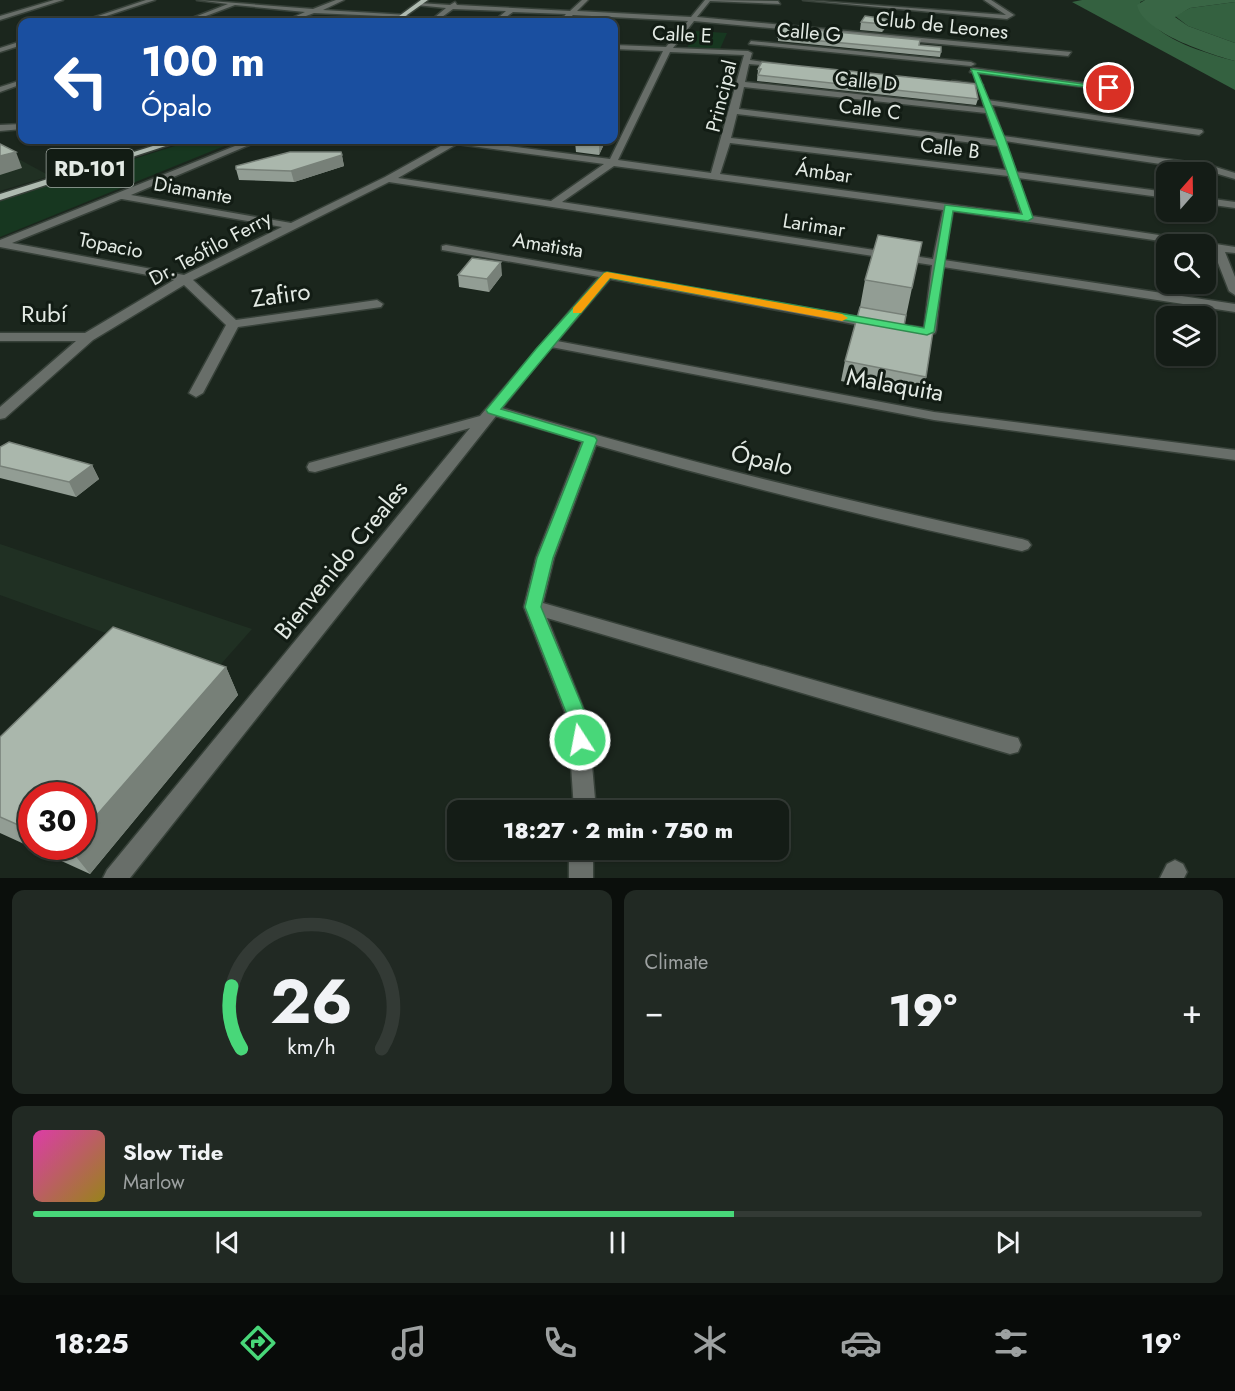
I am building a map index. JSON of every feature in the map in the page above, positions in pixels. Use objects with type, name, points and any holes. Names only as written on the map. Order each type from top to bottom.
[{"type":"main road","points":[[400,18],[425,0]]},
{"type":"main road","name":"RD-101","points":[[0,197],[167,144]]},
{"type":"street","points":[[0,18],[60,0]]},
{"type":"street","points":[[96,18],[152,0]]},
{"type":"street","points":[[200,0],[314,11],[405,15]]},
{"type":"street","points":[[195,18],[246,0]]},
{"type":"street","points":[[296,18],[340,0]]},
{"type":"street","points":[[437,18],[460,0]]},
{"type":"street","points":[[566,18],[585,0]]},
{"type":"street","points":[[553,204],[613,162],[668,49],[708,0]]},
{"type":"street","points":[[713,0],[778,3]]},
{"type":"street","points":[[806,0],[1007,17],[1011,15],[987,0]]},
{"type":"street","name":"Club de Leones","points":[[418,5],[694,19],[962,42],[1068,54]]},
{"type":"street","points":[[501,18],[513,9]]},
{"type":"street","points":[[773,25],[777,16]]},
{"type":"street","name":"Principal","points":[[715,176],[728,140],[733,111],[756,24]]},
{"type":"street","points":[[0,39],[18,41]]},
{"type":"street","points":[[962,42],[1002,141],[1028,218]]},
{"type":"street","points":[[0,50],[18,43]]},
{"type":"street","name":"Calle G","points":[[751,43],[972,67],[1129,91]]},
{"type":"street","name":"Calle E","points":[[618,46],[668,49],[793,66]]},
{"type":"street","points":[[944,82],[979,85]]},
{"type":"street","points":[[0,90],[18,83]]},
{"type":"street","name":"Calle D","points":[[740,84],[988,106],[1199,132]]},
{"type":"street","name":"Calle C","points":[[733,111],[1002,141],[1231,174]]},
{"type":"street","points":[[0,128],[18,127]]},
{"type":"street","name":"Calle B","points":[[728,140],[1156,193]]},
{"type":"street","points":[[0,244],[247,144]]},
{"type":"street","name":"Dr. Teófilo Ferry","points":[[0,415],[88,337],[185,279],[388,179],[446,144]]},
{"type":"street","name":"Ámbar","points":[[479,144],[1156,237]]},
{"type":"street","points":[[531,152],[536,144]]},
{"type":"street","name":"Larimar","points":[[388,179],[1235,308]]},
{"type":"street","name":"Diamante","points":[[122,196],[293,225]]},
{"type":"street","points":[[1216,202],[1235,205]]},
{"type":"street","points":[[938,262],[949,207]]},
{"type":"street","name":"Topacio","points":[[0,244],[185,279]]},
{"type":"street","points":[[1216,247],[1235,250]]},
{"type":"street","name":"Amatista","points":[[446,249],[927,332],[930,330],[938,262]]},
{"type":"street","points":[[1216,255],[1235,291]]},
{"type":"street","name":"Bienvenido Creales","points":[[115,878],[489,415],[607,275]]},
{"type":"street","points":[[185,279],[232,324]]},
{"type":"street","name":"Zafiro","points":[[196,393],[232,324],[377,303]]},
{"type":"street","name":"Rubí","points":[[0,337],[88,337]]},
{"type":"street","name":"Malaquita","points":[[549,343],[934,416],[1235,455]]},
{"type":"street","points":[[315,467],[489,415]]},
{"type":"street","name":"Ópalo","points":[[489,415],[928,525],[1022,545]]},
{"type":"street","points":[[584,800],[578,720],[533,607],[545,558],[591,440]]},
{"type":"street","points":[[533,607],[1010,745]]},
{"type":"street","points":[[580,860],[581,878]]},
{"type":"shaded area","points":[[1145,0],[1140,2],[1152,23],[1159,30],[1190,47],[1235,61],[1235,90],[1072,2]]},
{"type":"shaded area","points":[[1145,0],[1235,0],[1235,2],[1190,8],[1175,17],[1188,26],[1235,43],[1235,61],[1179,41],[1151,25],[1137,5]]},
{"type":"shaded area","points":[[1235,2],[1235,43],[1188,26],[1175,16],[1190,8]]},
{"type":"shaded area","points":[[696,31],[727,33],[720,49],[687,48]]},
{"type":"shaded area","points":[[181,144],[229,144],[0,237],[0,201]]},
{"type":"shaded area","points":[[0,149],[50,176],[0,191]]},
{"type":"shaded area","points":[[0,544],[252,629],[214,672],[0,595]]},
{"type":"building","points":[[865,16],[887,19],[884,24],[861,22]]},
{"type":"building","points":[[784,27],[920,40],[919,45],[941,47],[941,52],[778,37]]},
{"type":"building","points":[[762,62],[975,84],[978,99],[758,75]]},
{"type":"building","points":[[0,144],[16,152],[0,156]]},
{"type":"building","points":[[290,152],[341,152],[342,155],[291,171],[236,169],[236,166]]},
{"type":"building","points":[[878,235],[922,242],[912,288],[865,280]]},
{"type":"building","points":[[472,258],[501,262],[487,279],[458,275]]},
{"type":"building","points":[[860,307],[906,315],[904,326],[933,331],[926,377],[845,361]]},
{"type":"building","points":[[9,442],[92,465],[69,482],[0,466],[0,447]]},
{"type":"building","points":[[113,627],[226,667],[96,816],[96,782],[18,782],[18,825],[0,817],[0,737]]},
{"type":"slow traffic","points":[[577,310],[607,275],[842,318]]},
{"type":"route","points":[[580,740],[578,720],[533,607],[545,558],[591,440],[493,410],[540,352],[607,275],[927,332],[930,330],[938,262],[949,207],[1028,218],[1001,138],[973,70],[1109,88]]}]
